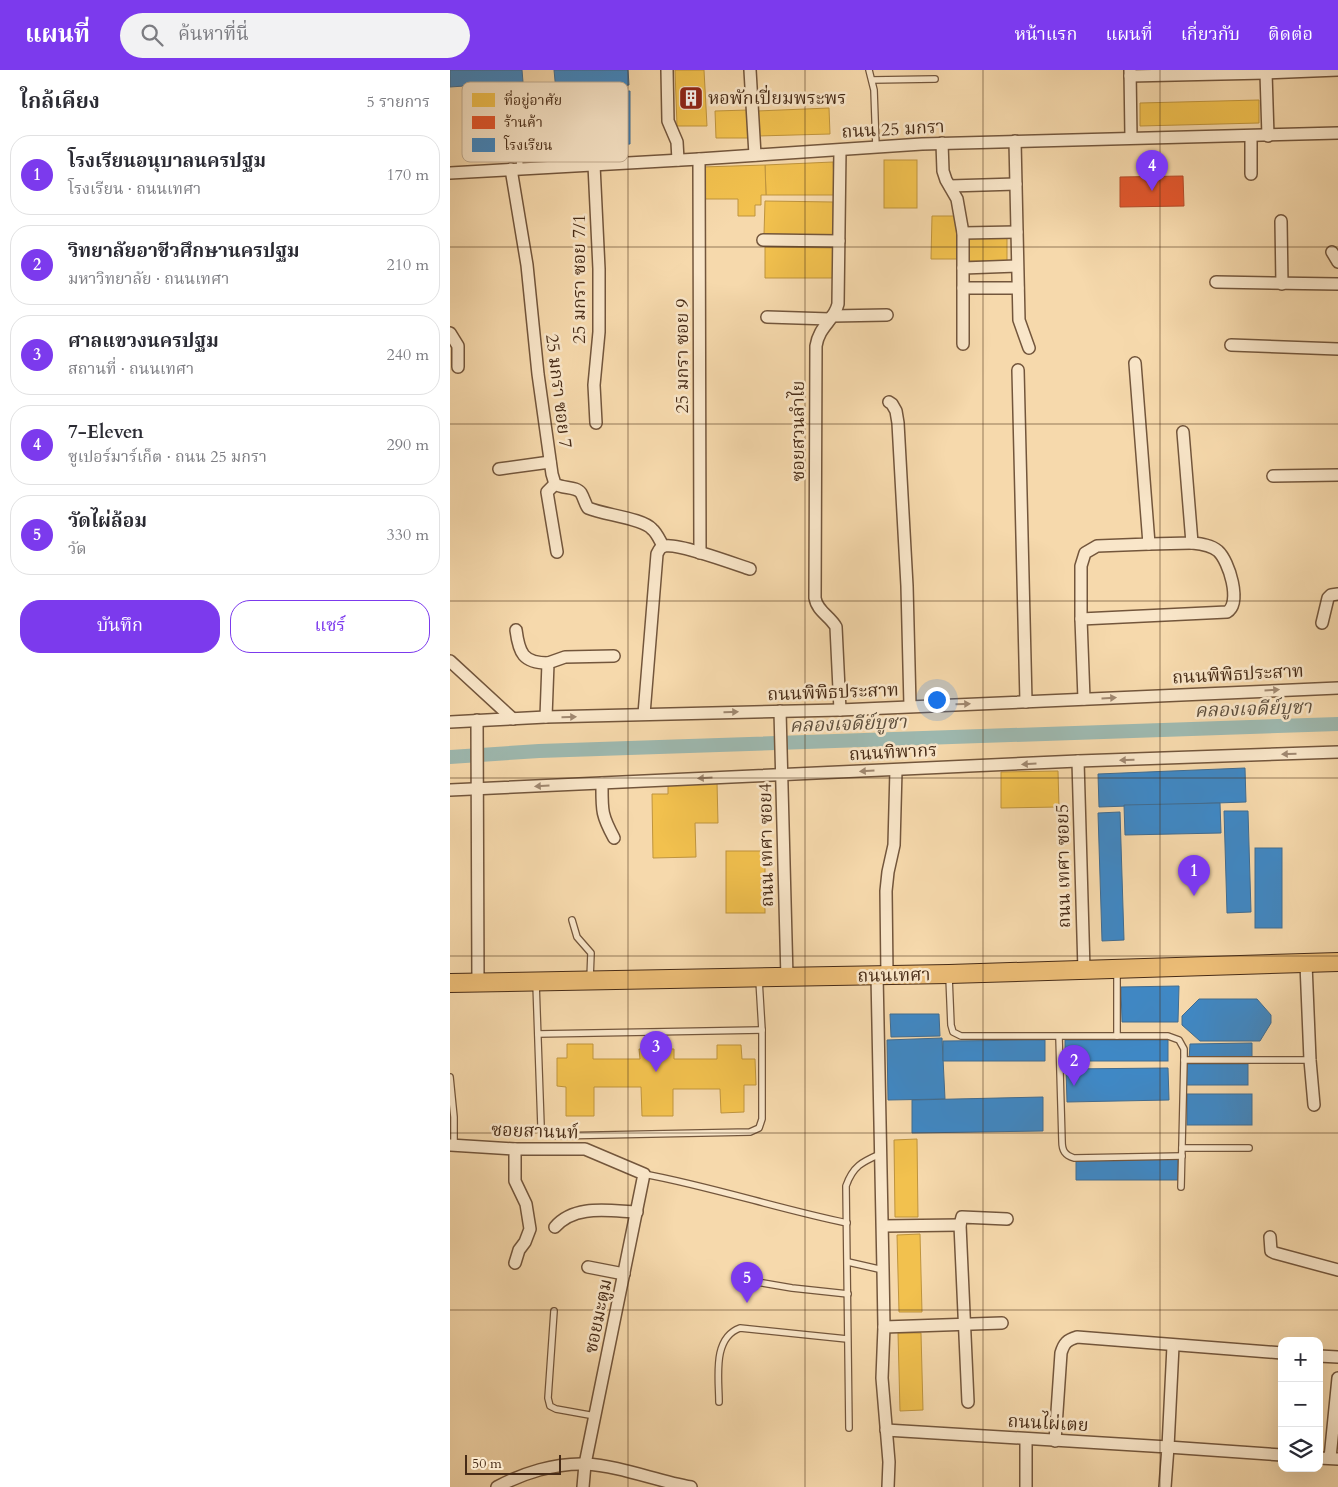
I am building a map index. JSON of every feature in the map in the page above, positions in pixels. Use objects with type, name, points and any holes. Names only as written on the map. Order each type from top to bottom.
[{"type":"main road","name":"ถนนเทศา","points":[[450,983],[787,978],[1338,962]]},
{"type":"street","points":[[667,70],[668,121],[676,142],[678,160]]},
{"type":"street","points":[[750,70],[755,155]]},
{"type":"street","points":[[1131,137],[1130,73],[1266,73],[1338,70]]},
{"type":"street","points":[[1266,73],[1268,136]]},
{"type":"street","name":"ถนน 25 มกรา","points":[[450,173],[942,143],[1338,133]]},
{"type":"street","points":[[1251,136],[1252,174]]},
{"type":"street","points":[[1015,141],[1019,320],[1029,348]]},
{"type":"street","points":[[942,143],[943,171],[957,199],[963,233],[963,344]]},
{"type":"street","name":"ซอยสวนลำไย","points":[[840,150],[838,304],[831,318],[819,333],[816,346],[815,598],[818,607],[832,620],[836,627],[840,710]]},
{"type":"street","name":"25 มกรา ซอย 9","points":[[699,159],[700,553]]},
{"type":"street","name":"25 มกรา ซอย 7/1","points":[[594,165],[600,269],[599,332],[594,385],[596,423]]},
{"type":"street","name":"25 มกรา ซอย 7","points":[[515,169],[538,374],[550,462],[555,484]]},
{"type":"street","points":[[950,186],[1016,184]]},
{"type":"street","points":[[1281,221],[1282,284]]},
{"type":"street","points":[[963,233],[1017,232]]},
{"type":"street","points":[[762,240],[839,241]]},
{"type":"street","points":[[1332,252],[1338,262]]},
{"type":"street","points":[[963,268],[1017,266]]},
{"type":"street","points":[[1216,282],[1338,284]]},
{"type":"street","points":[[963,288],[1018,288]]},
{"type":"street","points":[[767,317],[831,318],[887,315]]},
{"type":"street","points":[[450,333],[458,346],[458,367]]},
{"type":"street","points":[[1231,345],[1338,349]]},
{"type":"street","points":[[1135,363],[1149,544]]},
{"type":"street","points":[[1018,370],[1026,702]]},
{"type":"street","points":[[888,402],[892,404],[896,411],[899,431],[907,586],[910,706]]},
{"type":"street","points":[[1183,432],[1192,543]]},
{"type":"street","points":[[499,469],[550,462]]},
{"type":"street","points":[[1273,476],[1338,475]]},
{"type":"street","points":[[557,552],[547,492],[555,484],[560,487],[578,490],[582,494],[588,508],[598,513],[641,522],[652,528],[663,546]]},
{"type":"street","points":[[1081,619],[1227,612],[1232,606],[1234,592],[1224,557],[1217,549],[1205,544],[1192,543],[1097,546],[1085,553],[1081,566],[1081,619],[1084,700]]},
{"type":"street","points":[[663,546],[700,553],[750,569]]},
{"type":"street","points":[[644,714],[657,554],[663,546]]},
{"type":"street","points":[[1322,623],[1328,598],[1331,595],[1338,594]]},
{"type":"street","points":[[516,630],[519,648],[525,658],[536,663],[548,663],[565,658],[614,656]]},
{"type":"street","points":[[450,661],[513,719]]},
{"type":"street","points":[[546,717],[548,663]]},
{"type":"street","name":"ถนนพิพิธประสาท","points":[[450,722],[477,726],[513,719],[644,714],[781,717],[840,710],[910,706],[1338,688]]},
{"type":"street","name":"ถนน เทศา ซอย4","points":[[781,717],[787,978]]},
{"type":"street","points":[[477,726],[478,982]]},
{"type":"street","name":"ถนนทิพากร","points":[[450,790],[1338,752]]},
{"type":"street","name":"ถนน เทศา ซอย5","points":[[1078,762],[1084,970]]},
{"type":"street","points":[[888,1487],[882,1378],[884,1327],[880,1154],[882,975],[886,892],[894,845],[896,770]]},
{"type":"street","points":[[602,783],[602,812],[614,838]]},
{"type":"street","points":[[1306,964],[1314,1105]]},
{"type":"street","name":"ซอยสานนท์","points":[[452,1145],[514,1150],[585,1150],[644,1174]]},
{"type":"street","points":[[514,1150],[515,1181],[526,1204],[530,1228],[515,1263]]},
{"type":"street","name":"ซอยมะตูม","points":[[583,1487],[585,1464],[644,1174]]},
{"type":"street","points":[[555,1227],[562,1219],[574,1213],[589,1211],[637,1212]]},
{"type":"street","points":[[968,1402],[960,1225],[962,1217],[1007,1219]]},
{"type":"street","points":[[883,1226],[960,1225]]},
{"type":"street","points":[[1270,1237],[1271,1251],[1274,1254],[1338,1270]]},
{"type":"street","points":[[588,1267],[624,1274]]},
{"type":"street","points":[[884,1327],[1002,1323]]},
{"type":"street","points":[[1055,1441],[1061,1352],[1064,1344],[1076,1337],[1278,1353]]},
{"type":"street","points":[[1165,1487],[1173,1346]]},
{"type":"street","points":[[1323,1356],[1338,1357]]},
{"type":"street","points":[[1329,1458],[1338,1378]]},
{"type":"street","name":"ถนนไผ่เตย","points":[[886,1430],[1278,1455]]},
{"type":"street","points":[[1026,1439],[1026,1487]]},
{"type":"street","points":[[497,1487],[516,1476],[585,1464],[618,1469],[675,1486],[690,1487]]},
{"type":"lane","points":[[869,70],[874,90],[876,146]]},
{"type":"lane","points":[[872,80],[934,79]]},
{"type":"lane","points":[[515,162],[515,169]]},
{"type":"lane","points":[[572,920],[577,937],[591,953],[590,981]]},
{"type":"lane","points":[[1117,969],[1117,1036]]},
{"type":"lane","points":[[949,974],[951,1025],[954,1032],[961,1036],[1168,1036],[1179,1040],[1184,1049],[1182,1186]]},
{"type":"lane","points":[[536,981],[540,1126],[545,1133],[553,1136],[563,1136],[750,1132],[759,1128],[762,1119],[762,1030],[758,977]]},
{"type":"lane","points":[[538,1034],[762,1030]]},
{"type":"lane","points":[[1059,1037],[1062,1150],[1067,1156],[1074,1158],[1182,1156]]},
{"type":"lane","points":[[1184,1060],[1310,1060]]},
{"type":"lane","points":[[450,1077],[454,1117],[452,1145]]},
{"type":"lane","points":[[1182,1148],[1248,1148]]},
{"type":"lane","points":[[848,1428],[848,1223],[846,1186],[850,1176],[860,1163],[880,1154]]},
{"type":"lane","points":[[644,1174],[848,1223]]},
{"type":"lane","points":[[848,1262],[883,1270]]},
{"type":"lane","points":[[751,1281],[848,1294]]},
{"type":"lane","points":[[554,1311],[548,1398],[550,1406],[556,1409],[595,1416]]},
{"type":"lane","points":[[719,1402],[720,1350],[725,1338],[731,1331],[740,1328],[848,1339]]},
{"type":"building: ที่อยู่อาศัย","name":"หอพักเปี่ยมพระพร","points":[[675,70],[704,70],[707,126],[677,126]]},
{"type":"building: ที่อยู่อาศัย","points":[[1259,100],[1259,123],[1140,126],[1140,103]]},
{"type":"building: ที่อยู่อาศัย","points":[[829,108],[830,134],[758,136],[757,111]]},
{"type":"building: ที่อยู่อาศัย","points":[[748,110],[749,138],[716,138],[715,111]]},
{"type":"building: ที่อยู่อาศัย","points":[[884,160],[917,160],[917,208],[884,208]]},
{"type":"building: ที่อยู่อาศัย","points":[[833,162],[835,195],[766,195],[765,165]]},
{"type":"building: ที่อยู่อาศัย","points":[[765,165],[766,195],[761,195],[761,205],[755,205],[755,216],[738,216],[738,199],[703,199],[702,167]]},
{"type":"building: ที่อยู่อาศัย","points":[[765,201],[833,202],[833,235],[764,234]]},
{"type":"building: ที่อยู่อาศัย","points":[[932,216],[958,216],[958,259],[931,259]]},
{"type":"building: ที่อยู่อาศัย","points":[[969,238],[1007,238],[1007,261],[969,261]]},
{"type":"building: ที่อยู่อาศัย","points":[[765,247],[834,248],[834,278],[765,278]]},
{"type":"building: ที่อยู่อาศัย","points":[[1058,771],[1059,807],[1001,808],[1001,772]]},
{"type":"building: ที่อยู่อาศัย","points":[[717,782],[718,823],[695,823],[696,857],[653,858],[652,794],[668,794],[668,783]]},
{"type":"building: ที่อยู่อาศัย","points":[[726,851],[765,851],[765,913],[726,913]]},
{"type":"building: ที่อยู่อาศัย","points":[[567,1044],[593,1044],[593,1059],[640,1059],[639,1049],[674,1049],[674,1059],[717,1059],[717,1045],[741,1045],[742,1059],[755,1059],[756,1085],[744,1085],[744,1112],[721,1113],[720,1089],[673,1089],[673,1116],[642,1116],[641,1087],[594,1087],[594,1116],[566,1116],[566,1087],[557,1086],[557,1058],[567,1058]]},
{"type":"building: ที่อยู่อาศัย","points":[[917,1139],[918,1217],[895,1217],[894,1140]]},
{"type":"building: ที่อยู่อาศัย","points":[[920,1234],[922,1312],[899,1312],[897,1235]]},
{"type":"building: ที่อยู่อาศัย","points":[[898,1333],[921,1333],[923,1410],[900,1411]]},
{"type":"building: ร้านค้า","points":[[1183,176],[1184,206],[1120,207],[1120,177]]},
{"type":"building: โรงเรียน","points":[[450,70],[522,70],[523,82],[462,82],[462,86],[450,87]]},
{"type":"building: โรงเรียน","points":[[554,70],[628,70],[629,85],[628,82],[555,82]]},
{"type":"building: โรงเรียน","points":[[628,91],[630,91],[630,144],[628,144]]},
{"type":"building: โรงเรียน","points":[[1245,768],[1246,802],[1099,807],[1098,774]]},
{"type":"building: โรงเรียน","points":[[1220,803],[1221,833],[1125,835],[1124,805]]},
{"type":"building: โรงเรียน","points":[[1224,811],[1248,811],[1251,912],[1227,913]]},
{"type":"building: โรงเรียน","points":[[1120,812],[1124,940],[1102,941],[1098,813]]},
{"type":"building: โรงเรียน","points":[[1255,848],[1282,848],[1282,928],[1255,928]]},
{"type":"building: โรงเรียน","points":[[1179,986],[1178,1022],[1122,1022],[1121,987]]},
{"type":"building: โรงเรียน","points":[[1199,999],[1257,999],[1271,1015],[1271,1023],[1260,1041],[1200,1041],[1182,1025],[1182,1016]]},
{"type":"building: โรงเรียน","points":[[890,1014],[939,1014],[940,1036],[891,1037]]},
{"type":"building: โรงเรียน","points":[[942,1038],[945,1099],[888,1100],[887,1040]]},
{"type":"building: โรงเรียน","points":[[1045,1040],[1045,1061],[943,1061],[943,1041]]},
{"type":"building: โรงเรียน","points":[[1065,1040],[1168,1040],[1168,1061],[1065,1061]]},
{"type":"building: โรงเรียน","points":[[1252,1043],[1252,1060],[1189,1060],[1190,1044]]},
{"type":"building: โรงเรียน","points":[[1186,1064],[1248,1064],[1248,1085],[1186,1085]]},
{"type":"building: โรงเรียน","points":[[1168,1068],[1169,1100],[1067,1102],[1066,1069]]},
{"type":"building: โรงเรียน","points":[[1187,1094],[1252,1094],[1252,1125],[1187,1125]]},
{"type":"building: โรงเรียน","points":[[1043,1097],[1043,1131],[912,1133],[912,1100]]},
{"type":"building: โรงเรียน","points":[[1178,1159],[1178,1180],[1076,1180],[1076,1160]]},
{"type":"waterway","name":"คลองเจดีย์บูชา","points":[[450,757],[539,751],[1338,724]]},
{"type":"place","name":"หอพักเปี่ยมพระพร","points":[[691,98]]},
{"type":"place","name":"7-Eleven","points":[[1152,191]]},
{"type":"place","name":"โรงเรียนอนุบาลนครปฐม","points":[[1194,896]]},
{"type":"place","name":"ศาลแขวงนครปฐม","points":[[656,1072]]},
{"type":"place","name":"วิทยาลัยอาชีวศึกษานครปฐม","points":[[1074,1086]]},
{"type":"place","name":"วัดไผ่ล้อม","points":[[747,1303]]}]
